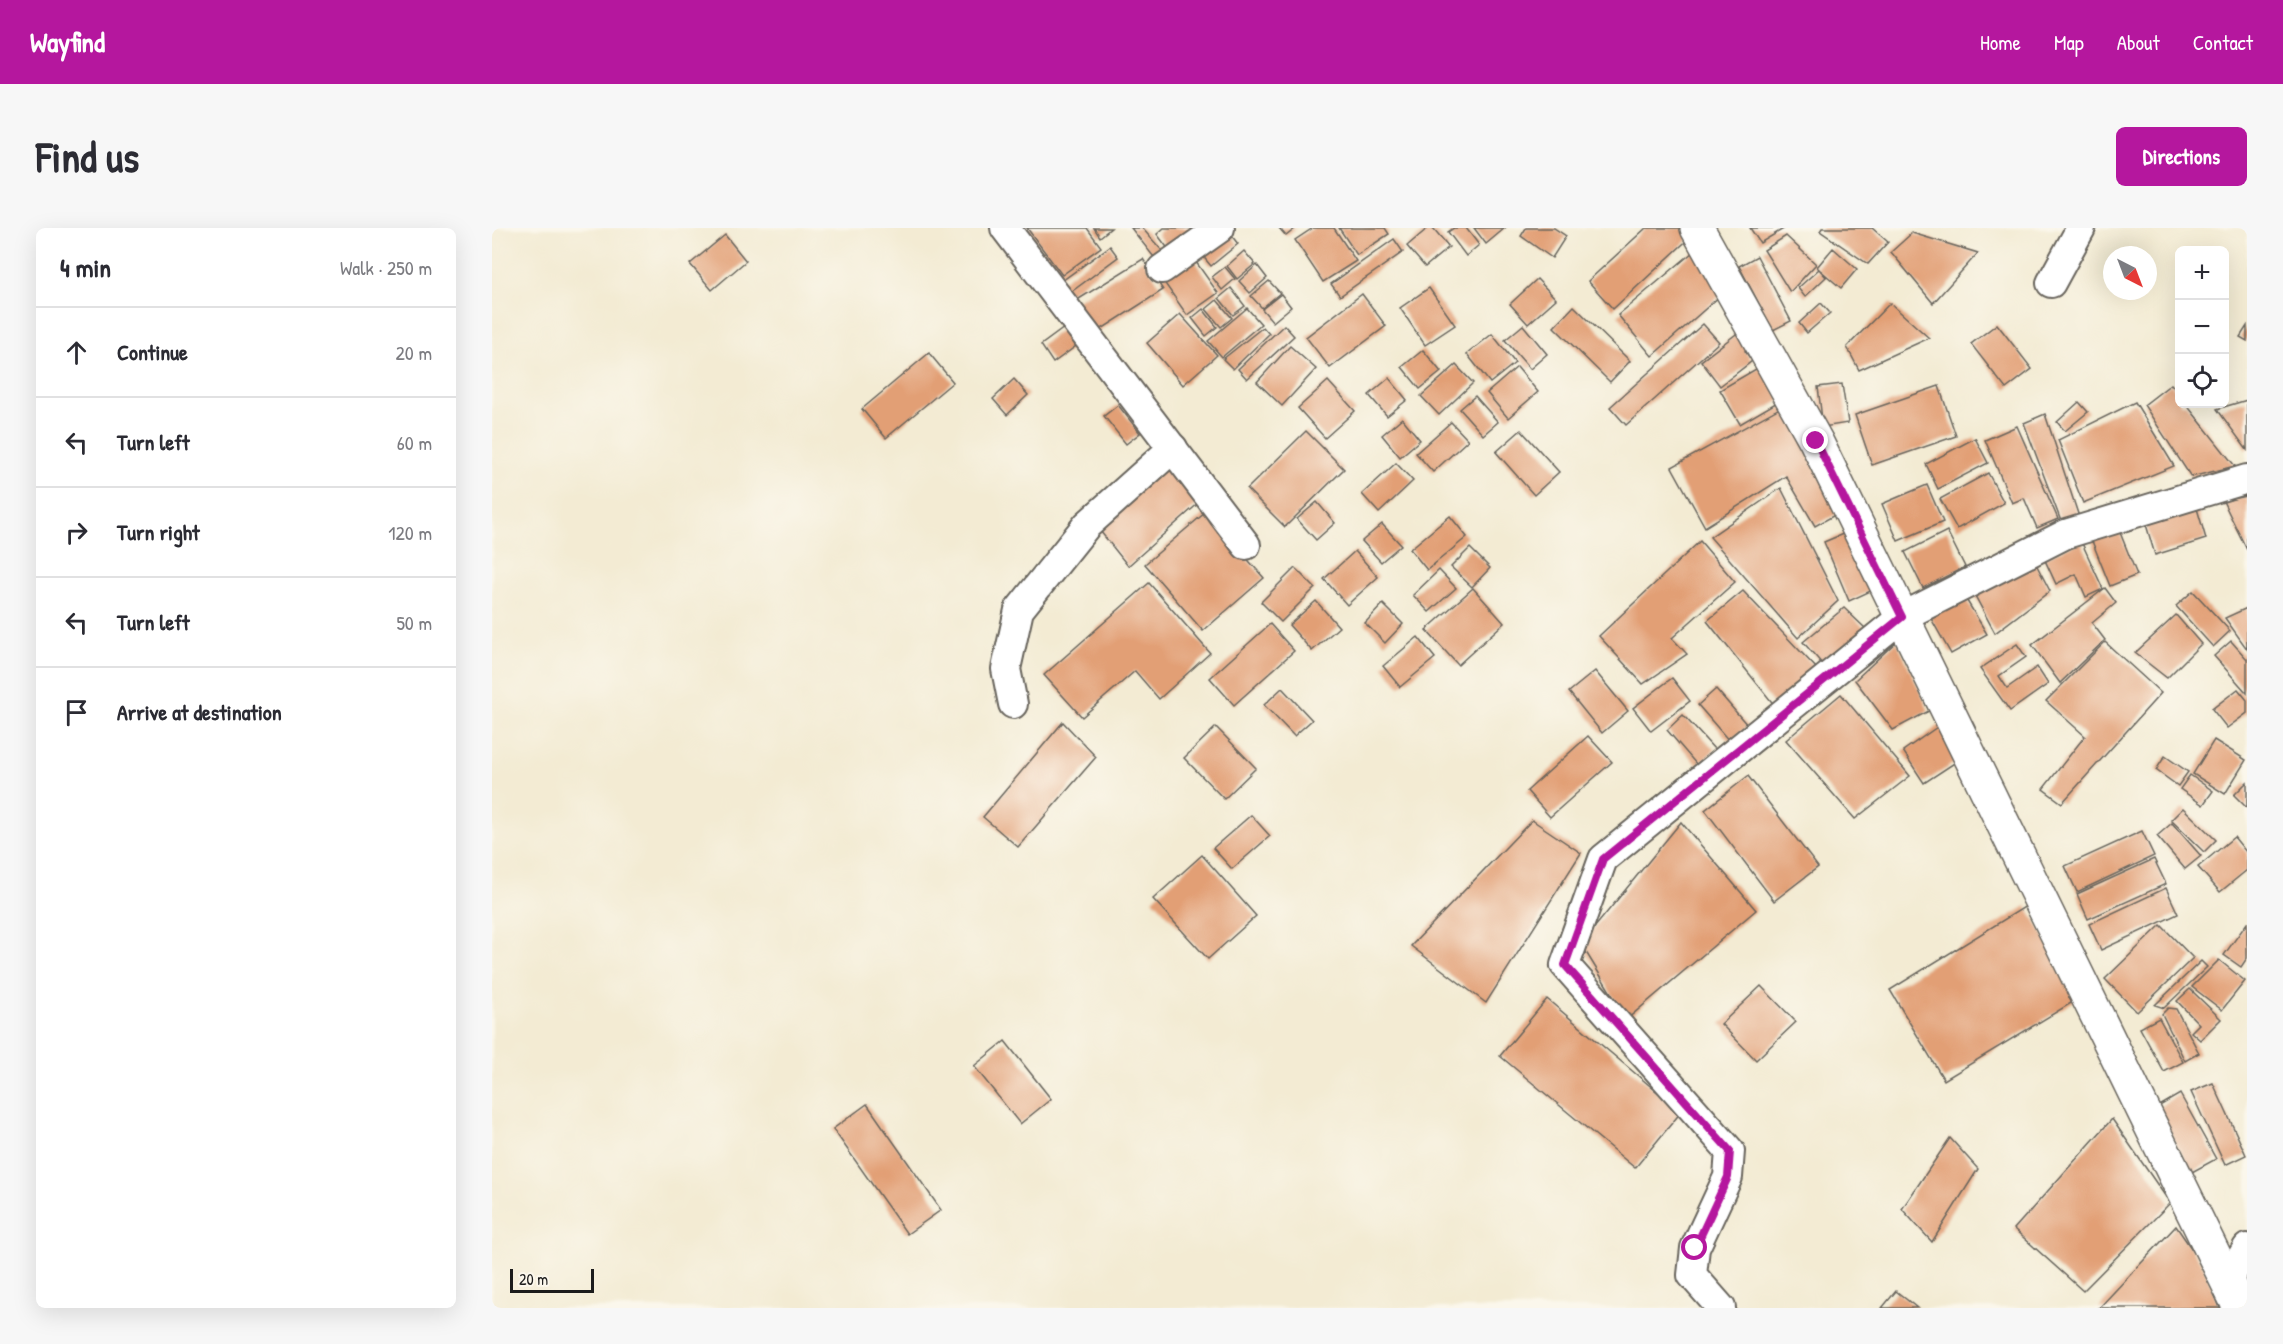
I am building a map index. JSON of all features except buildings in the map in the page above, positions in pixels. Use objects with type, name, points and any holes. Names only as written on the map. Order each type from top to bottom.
[{"type":"street","points":[[1005,228],[1246,545]]},
{"type":"street","points":[[1162,269],[1220,228]]},
{"type":"street","points":[[1697,228],[1816,441],[2233,1295]]},
{"type":"street","points":[[2051,283],[2081,228]]},
{"type":"street","points":[[1013,704],[1006,669],[1019,610],[1087,525],[1173,448]]},
{"type":"street","points":[[1721,1308],[1692,1275],[1695,1248],[1728,1177],[1730,1151],[1565,965],[1603,859],[1902,617],[2066,534],[2247,479]]},
{"type":"street","points":[[2233,1295],[2247,1248]]},
{"type":"route","points":[[1695,1248],[1728,1177],[1730,1151],[1714,1136],[1565,965],[1603,859],[1902,617],[1816,441]]}]
